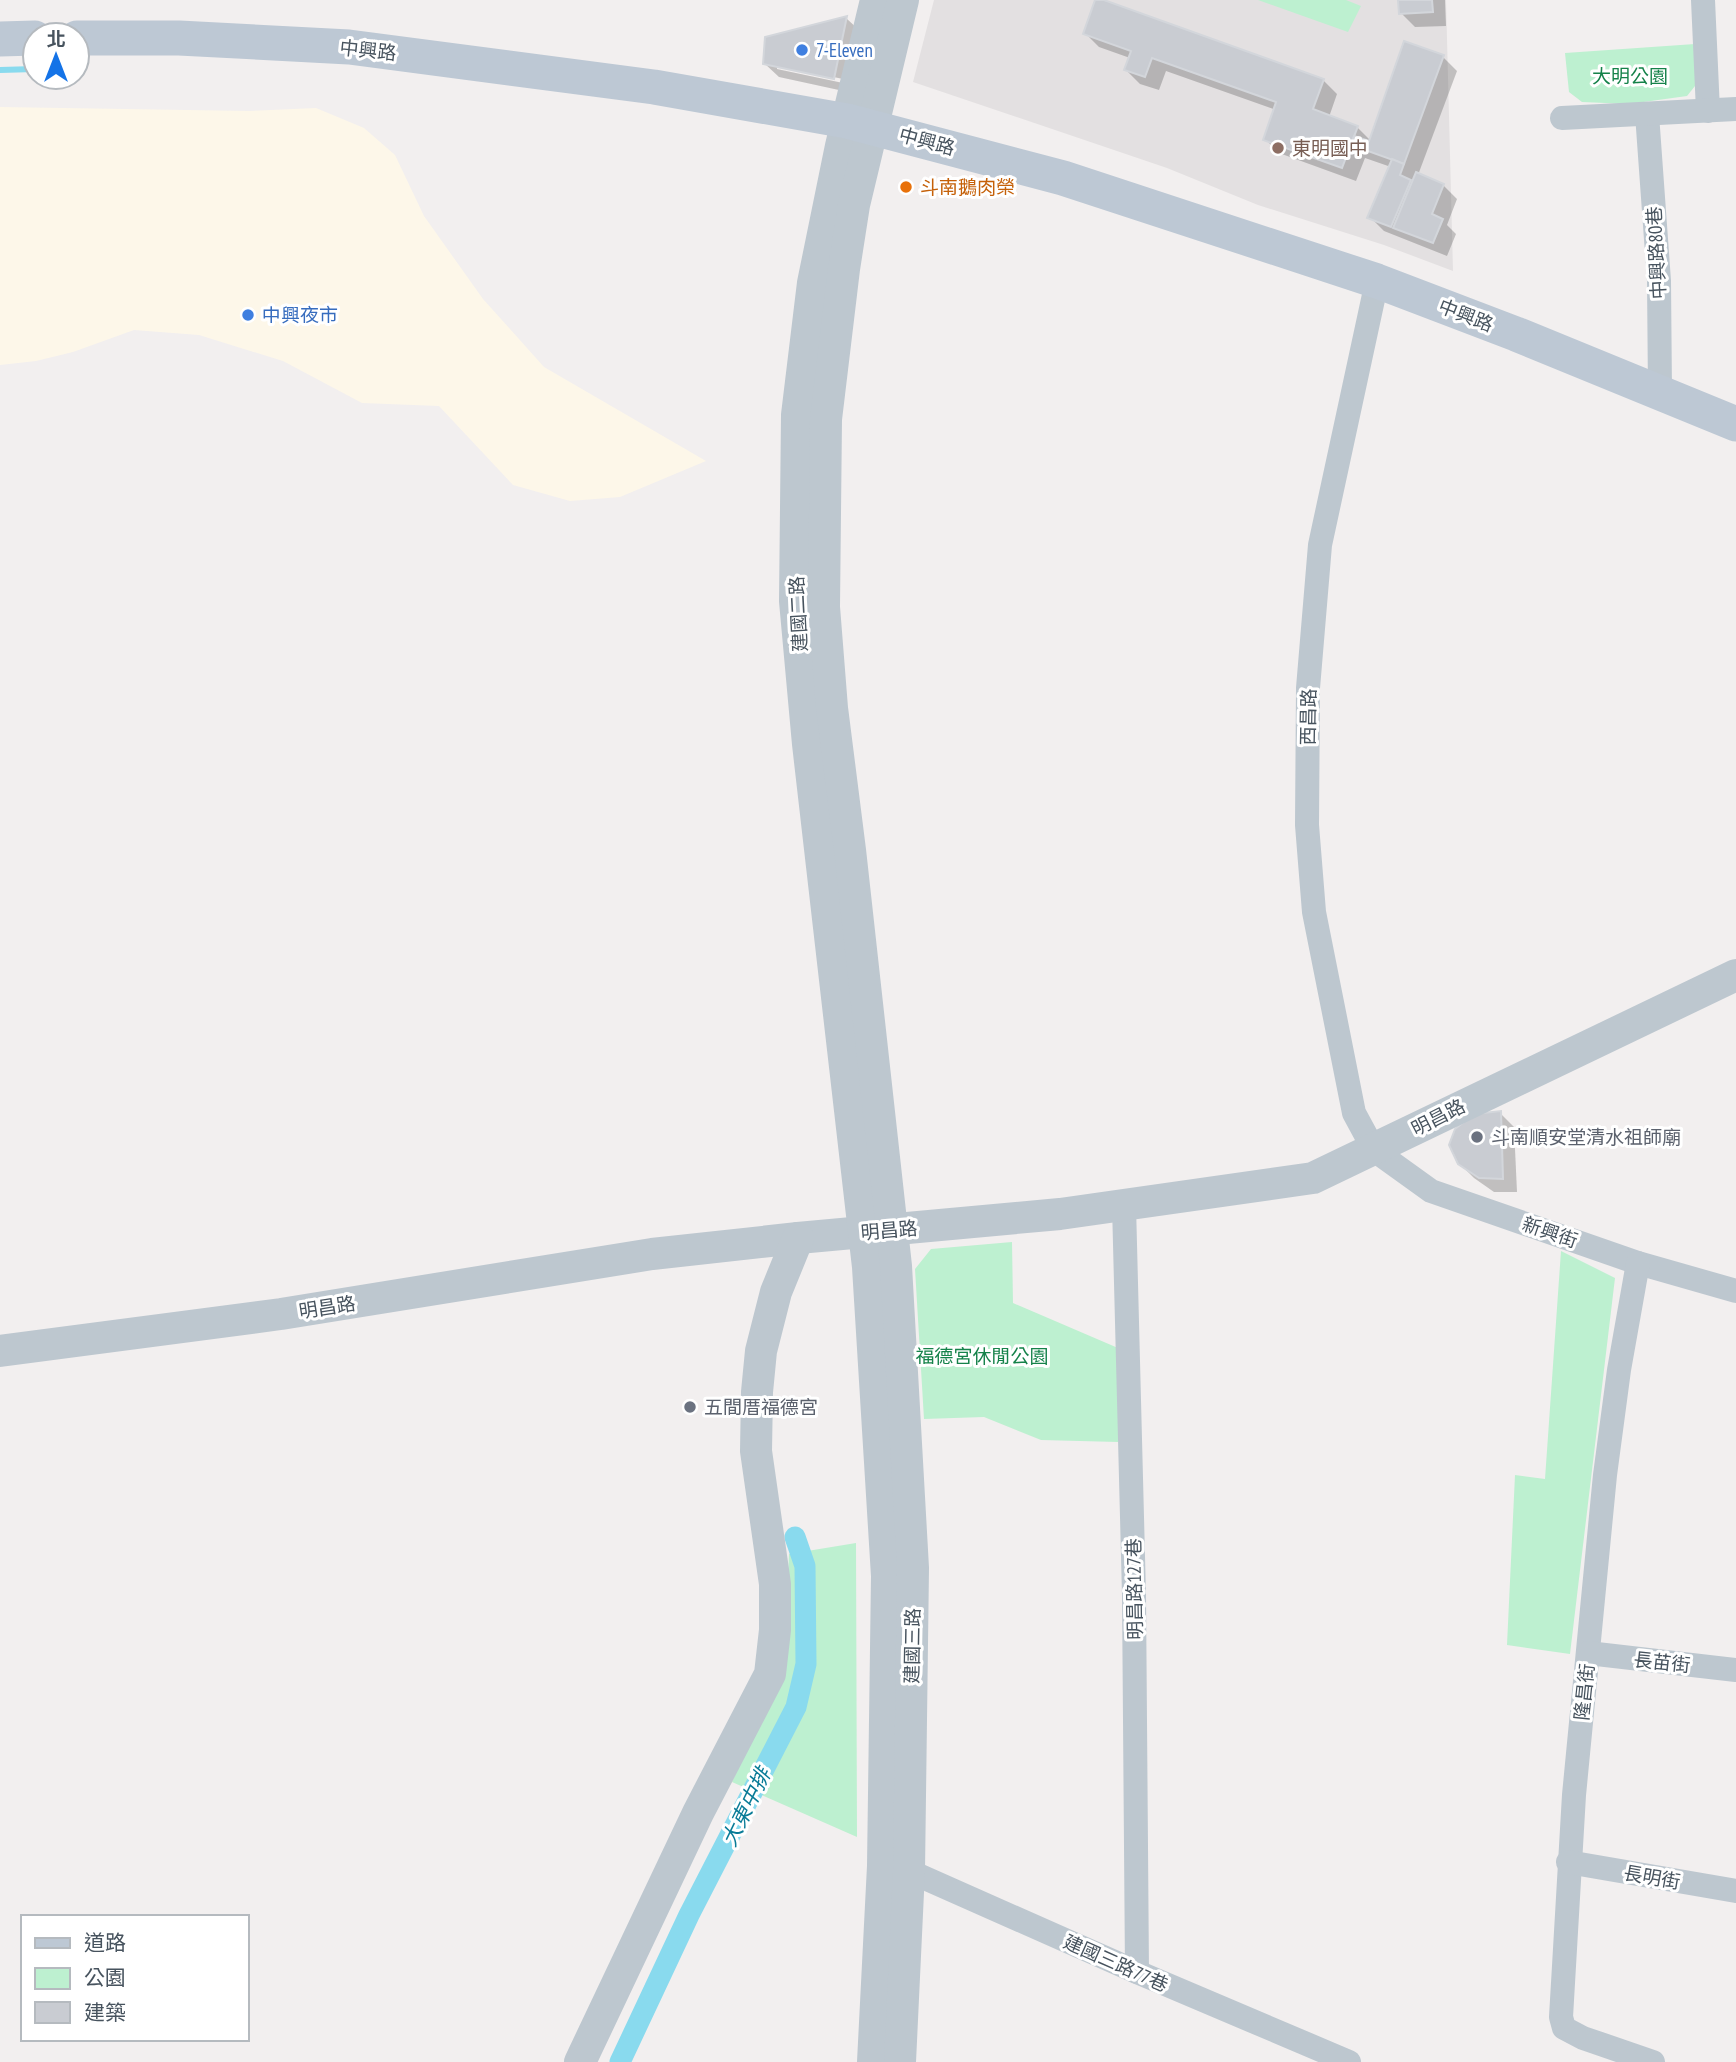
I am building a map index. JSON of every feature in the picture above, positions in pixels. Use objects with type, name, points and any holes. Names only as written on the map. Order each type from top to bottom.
[{"type":"main road","points":[[0,38],[21,38]]},
{"type":"main road","name":"中興路","points":[[91,38],[179,38],[349,47],[654,87],[860,124],[1063,178],[1377,281],[1479,319],[1736,424]]},
{"type":"street","name":"建國二路","points":[[860,124],[876,0]]},
{"type":"street","name":"建國二路","points":[[878,1231],[808,744],[795,601],[797,415],[813,283],[860,124],[903,0]]},
{"type":"street","points":[[1703,0],[1708,111]]},
{"type":"street","points":[[1562,118],[1736,109]]},
{"type":"street","name":"中興路80巷","points":[[1647,114],[1659,281],[1660,393]]},
{"type":"street","name":"西昌路","points":[[1374,1150],[1354,1113],[1314,912],[1307,825],[1307,729],[1311,638],[1320,545],[1377,281]]},
{"type":"street","name":"明昌路","points":[[0,1351],[281,1314],[652,1254],[1060,1214],[1313,1178],[1736,975]]},
{"type":"street","name":"新興街","points":[[1374,1150],[1431,1191],[1638,1263],[1736,1291]]},
{"type":"street","name":"明昌路127巷","points":[[1124,1205],[1134,1581],[1137,1972]]},
{"type":"street","name":"建國三路","points":[[873,2062],[896,1868],[913,1568],[878,1231]]},
{"type":"street","points":[[580,2062],[693,1822],[770,1674],[775,1630],[775,1584],[756,1451],[757,1392],[761,1351],[776,1292],[798,1238]]},
{"type":"street","name":"隆昌街","points":[[1638,1263],[1619,1370],[1605,1475],[1568,1862],[1561,2017],[1564,2028],[1583,2038],[1653,2062]]},
{"type":"street","name":"長苗街","points":[[1588,1653],[1736,1670]]},
{"type":"street","name":"長明街","points":[[1568,1862],[1736,1891]]},
{"type":"street","name":"建國三路","points":[[896,1868],[900,2062]]},
{"type":"street","name":"建國三路77巷","points":[[896,1868],[1349,2062]]},
{"type":"shaded area","name":"東明國中","points":[[934,0],[1446,0],[1453,271],[1384,245],[1258,205],[1167,168],[913,82]]},
{"type":"shaded area","name":"中興夜市","points":[[0,107],[249,111],[316,108],[364,128],[395,155],[424,216],[483,299],[544,367],[706,461],[620,497],[570,501],[513,485],[439,406],[362,403],[283,361],[199,335],[134,330],[73,352],[36,361],[0,365]]},
{"type":"green space","points":[[1258,0],[1346,0],[1361,6],[1348,32]]},
{"type":"green space","name":"大明公園","points":[[1695,44],[1699,81],[1687,96],[1629,104],[1582,102],[1569,92],[1565,53]]},
{"type":"green space","name":"福德宮休閒公園","points":[[1012,1242],[1013,1303],[1118,1348],[1118,1442],[1041,1440],[984,1417],[924,1419],[915,1269],[931,1249]]},
{"type":"green space","points":[[1561,1251],[1615,1278],[1570,1654],[1507,1645],[1515,1475],[1545,1479]]},
{"type":"green space","points":[[856,1543],[857,1837],[732,1782],[784,1669],[789,1554]]},
{"type":"building","points":[[1095,0],[1104,0],[1324,79],[1313,109],[1358,126],[1342,168],[1263,140],[1276,102],[1152,58],[1145,77],[1124,70],[1131,51],[1083,34]]},
{"type":"building","points":[[1398,0],[1432,0],[1433,12],[1399,14]]},
{"type":"building","name":"7-Eleven","points":[[847,16],[834,79],[763,64],[765,37]]},
{"type":"building","points":[[1404,41],[1444,55],[1404,164],[1351,145],[1354,136],[1369,141]]},
{"type":"building","points":[[1392,159],[1404,164],[1400,175],[1411,180],[1391,227],[1367,218]]},
{"type":"building","points":[[1416,172],[1444,184],[1432,214],[1443,219],[1433,243],[1393,228]]},
{"type":"building","name":"斗南順安堂清水祖師廟","points":[[1501,1111],[1503,1179],[1479,1178],[1458,1164],[1449,1145],[1455,1129],[1474,1114]]},
{"type":"waterway","points":[[0,70],[21,69]]},
{"type":"waterway","name":"大東中排","points":[[620,2062],[689,1915],[796,1707],[806,1664],[805,1566],[795,1537]]},
{"type":"place","name":"7-Eleven","points":[[802,50]]},
{"type":"place","name":"東明國中","points":[[1278,148]]},
{"type":"place","name":"斗南鵝肉榮","points":[[906,187]]},
{"type":"place","name":"中興夜市","points":[[248,315]]},
{"type":"place","name":"斗南順安堂清水祖師廟","points":[[1477,1137]]},
{"type":"place","name":"五間厝福德宮","points":[[690,1407]]}]
